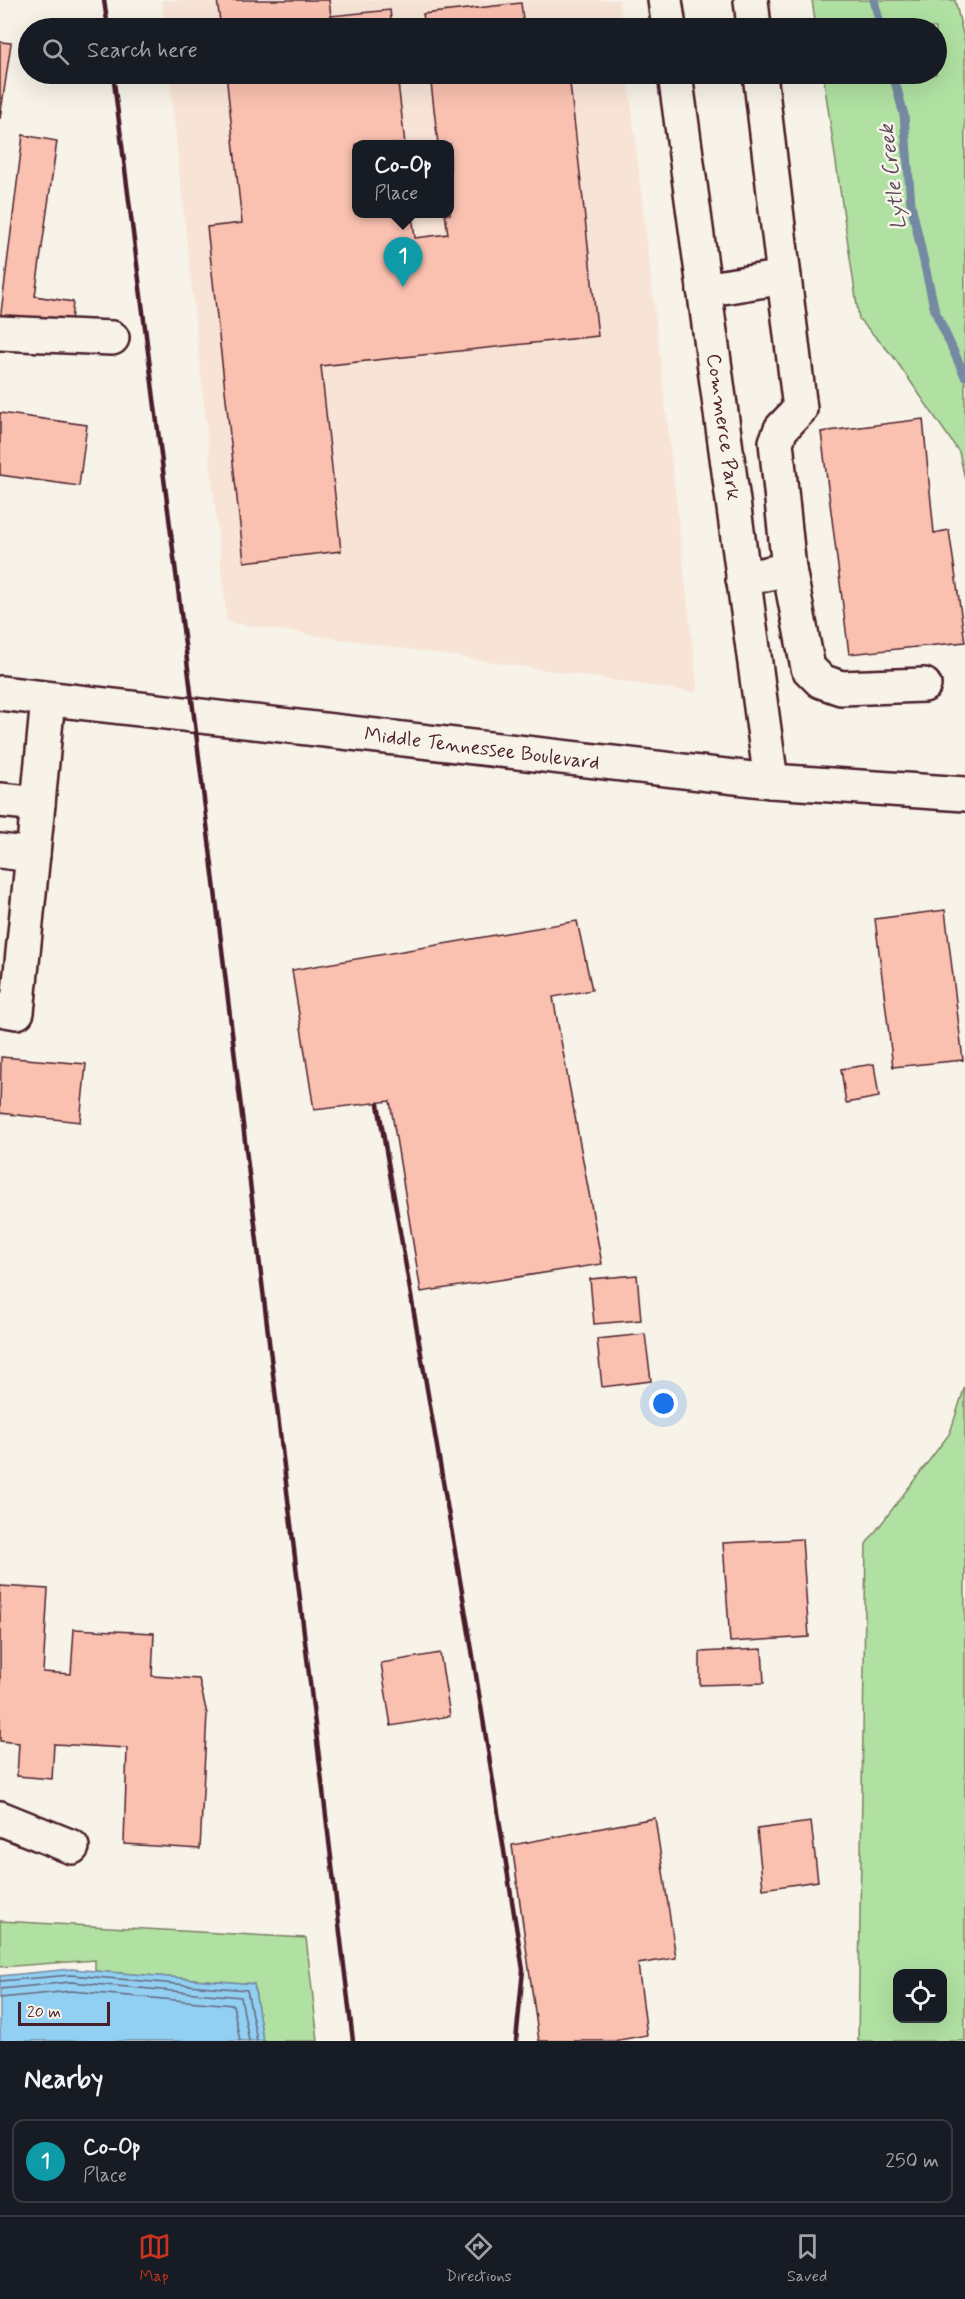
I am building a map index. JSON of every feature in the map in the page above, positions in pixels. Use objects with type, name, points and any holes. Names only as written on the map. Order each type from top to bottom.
[{"type":"main road","points":[[665,0],[668,18]]},
{"type":"main road","points":[[751,0],[753,18]]},
{"type":"main road","name":"Commerce Park","points":[[676,84],[771,782]]},
{"type":"main road","points":[[761,84],[800,409],[782,429],[776,441],[789,569],[808,669],[821,681],[841,688],[924,685]]},
{"type":"main road","points":[[704,290],[784,277]]},
{"type":"main road","points":[[0,333],[112,338]]},
{"type":"main road","points":[[743,579],[789,569]]},
{"type":"main road","name":"Middle Tennessee Boulevard","points":[[0,693],[771,782],[965,794]]},
{"type":"main road","points":[[0,1010],[17,1011],[10,978],[12,942],[33,855],[48,699]]},
{"type":"main road","points":[[0,800],[38,804]]},
{"type":"main road","points":[[0,851],[33,855]]},
{"type":"main road","points":[[0,1818],[72,1847]]},
{"type":"shaded area","points":[[162,0],[619,0],[621,18],[164,18]]},
{"type":"shaded area","points":[[170,84],[629,84],[698,693],[227,622]]},
{"type":"green space","points":[[812,0],[955,0],[965,43],[965,479],[959,452],[893,356],[859,319],[824,84],[947,84],[947,18],[815,18]]},
{"type":"green space","points":[[965,1386],[965,2041],[858,2041],[866,1544],[950,1433]]},
{"type":"green space","points":[[0,1921],[306,1938],[318,2041],[263,2041],[254,1984],[95,1971],[95,1960],[0,1967]]},
{"type":"water","points":[[71,1969],[254,1984],[263,2041],[0,2041],[0,1976]]},
{"type":"building","points":[[217,0],[329,0],[331,16],[390,10],[391,18],[220,18]]},
{"type":"building","points":[[521,3],[523,18],[424,18],[423,14]]},
{"type":"building","points":[[0,42],[11,43],[0,119]]},
{"type":"building","points":[[227,84],[398,84],[405,140],[352,140],[352,218],[412,218],[415,238],[448,234],[446,218],[454,218],[454,140],[438,140],[431,84],[570,84],[598,336],[321,366],[341,551],[244,562],[207,227],[242,223]]},
{"type":"building","points":[[23,135],[57,141],[35,296],[73,302],[70,331],[0,321]]},
{"type":"building","points":[[0,413],[87,425],[79,486],[0,475]]},
{"type":"building","points":[[923,419],[934,533],[949,530],[965,642],[849,654],[821,432]]},
{"type":"building","points":[[945,910],[963,1060],[893,1067],[875,919]]},
{"type":"building","points":[[577,921],[592,990],[553,997],[602,1264],[421,1292],[390,1101],[314,1110],[292,970]]},
{"type":"building","points":[[1,1057],[86,1064],[80,1122],[0,1113]]},
{"type":"building","points":[[874,1064],[879,1097],[846,1103],[841,1069]]},
{"type":"building","points":[[637,1275],[641,1320],[594,1324],[590,1279]]},
{"type":"building","points":[[645,1334],[651,1381],[602,1387],[597,1339]]},
{"type":"building","points":[[802,1539],[809,1637],[730,1642],[723,1543]]},
{"type":"building","points":[[0,1586],[48,1589],[43,1672],[71,1674],[74,1629],[154,1633],[152,1676],[199,1679],[207,1714],[200,1849],[124,1844],[127,1748],[54,1744],[52,1779],[17,1776],[19,1743],[0,1741]]},
{"type":"building","points":[[762,1649],[764,1683],[700,1685],[700,1652]]},
{"type":"building","points":[[440,1653],[450,1716],[391,1726],[381,1663]]},
{"type":"building","points":[[655,1818],[676,1958],[638,1964],[647,2035],[614,2041],[539,2041],[512,1845]]},
{"type":"building","points":[[811,1822],[818,1881],[763,1889],[757,1829]]},
{"type":"waterway","name":"Lytle Creek","points":[[874,0],[878,18]]},
{"type":"waterway","name":"Lytle Creek","points":[[896,84],[904,115],[911,204],[935,311],[965,376]]},
{"type":"railway","points":[[104,0],[107,18]]},
{"type":"railway","points":[[114,84],[194,716],[353,2041]]},
{"type":"railway","points":[[378,1104],[472,1650],[523,1970],[516,2041]]},
{"type":"place","name":"Co-Op","points":[[403,287]]}]
